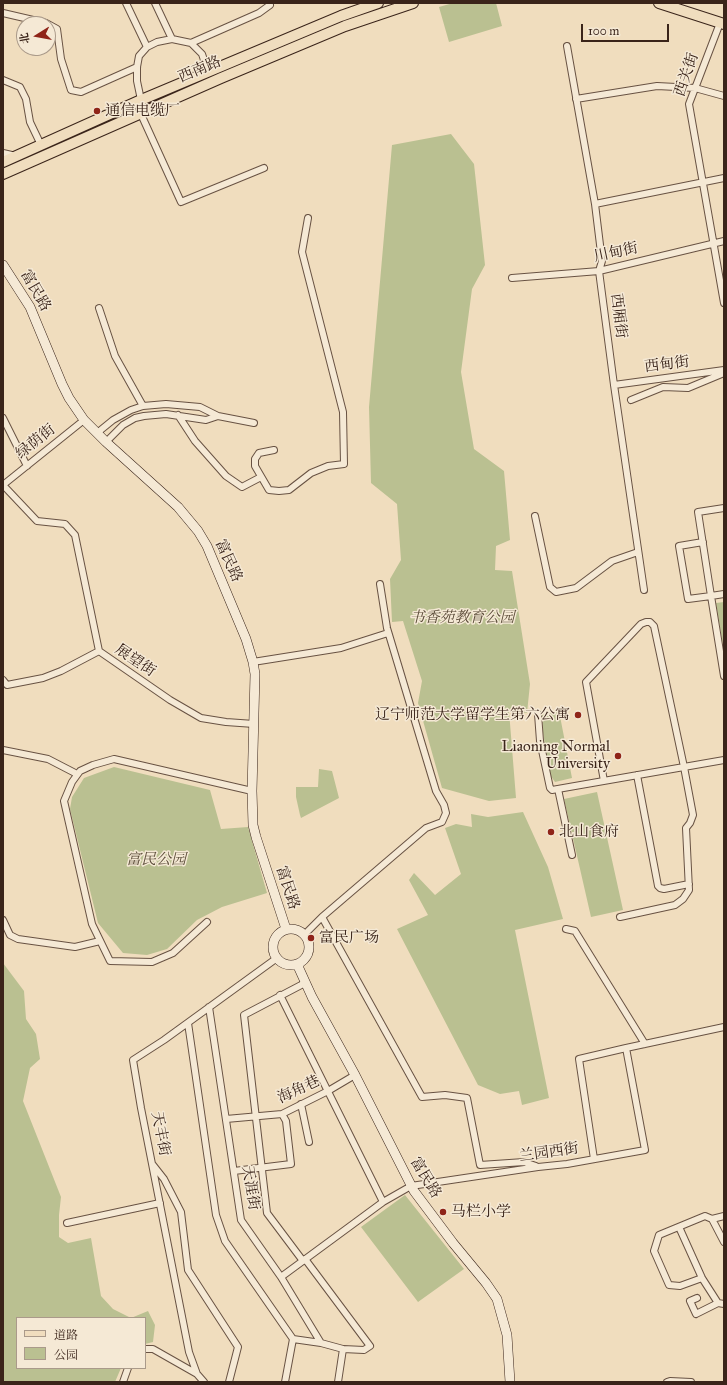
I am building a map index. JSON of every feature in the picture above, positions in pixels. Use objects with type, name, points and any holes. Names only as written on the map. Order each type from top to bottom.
[{"type":"main road","name":"西南路","points":[[3,162],[141,100],[341,16],[378,3]]},
{"type":"main road","name":"西南路","points":[[3,174],[140,112],[345,26],[413,3]]},
{"type":"main road","points":[[659,3],[722,23]]},
{"type":"street","points":[[126,3],[147,47]]},
{"type":"street","points":[[155,3],[172,39]]},
{"type":"street","points":[[191,44],[259,13],[270,5],[269,3]]},
{"type":"street","points":[[3,13],[46,23],[56,29],[61,59],[72,90],[80,92],[137,68]]},
{"type":"street","name":"西关街","points":[[722,23],[689,104],[724,303]]},
{"type":"street","points":[[141,100],[137,81],[139,56],[147,47],[157,42],[172,39],[191,44],[202,54],[208,72]]},
{"type":"street","name":"西厢街","points":[[567,46],[595,204],[602,261],[600,271],[614,385],[644,590]]},
{"type":"street","points":[[3,80],[20,87],[26,99],[30,122],[41,145]]},
{"type":"street","points":[[576,99],[657,86],[695,88],[724,96]]},
{"type":"street","points":[[140,112],[181,202],[264,168]]},
{"type":"street","points":[[3,153],[16,156]]},
{"type":"street","points":[[595,204],[724,178]]},
{"type":"street","points":[[274,450],[259,453],[255,459],[255,466],[269,490],[279,492],[289,490],[311,473],[328,466],[344,464],[343,412],[302,252],[308,218]]},
{"type":"street","name":"川甸街","points":[[512,278],[600,271],[724,241]]},
{"type":"street","name":"富民路","points":[[3,265],[30,307],[62,384],[69,398],[84,420],[97,434],[168,497],[198,531],[207,546],[246,639],[253,662],[255,674],[252,813],[256,837],[286,929]]},
{"type":"street","points":[[99,308],[115,356],[143,406]]},
{"type":"street","points":[[631,400],[663,387],[688,388],[724,372]]},
{"type":"street","name":"西甸街","points":[[614,385],[724,372]]},
{"type":"street","points":[[97,434],[113,420],[131,410],[143,406],[166,404],[200,407],[218,416],[254,423]]},
{"type":"street","points":[[106,442],[123,425],[135,418],[166,414],[206,420],[218,416]]},
{"type":"street","points":[[178,416],[195,441],[226,476],[242,487],[261,477]]},
{"type":"street","points":[[3,418],[27,466]]},
{"type":"street","name":"绿荫街","points":[[3,485],[84,420]]},
{"type":"street","points":[[3,485],[37,521],[65,524],[75,535],[99,651]]},
{"type":"street","points":[[724,508],[698,512],[724,676]]},
{"type":"street","points":[[535,516],[550,588],[556,592],[576,588],[612,560],[638,552]]},
{"type":"street","points":[[702,542],[679,546],[688,600],[724,594]]},
{"type":"street","points":[[305,934],[322,917],[426,828],[442,822],[446,812],[444,805],[436,791],[388,633],[380,584]]},
{"type":"street","points":[[604,781],[586,682],[641,624],[650,622],[654,626],[693,815],[686,828],[689,890],[683,899],[675,905],[620,917]]},
{"type":"street","points":[[253,662],[341,648],[388,633]]},
{"type":"street","name":"展望街","points":[[3,680],[7,685],[43,678],[61,671],[99,651],[170,700],[201,718],[254,724]]},
{"type":"street","points":[[538,714],[540,740],[550,788],[552,790],[636,774],[724,760]]},
{"type":"street","points":[[3,750],[48,759],[77,774]]},
{"type":"street","points":[[207,922],[174,953],[152,962],[110,961],[92,924],[64,801],[72,782],[80,771],[93,765],[114,759],[252,791]]},
{"type":"street","points":[[636,774],[658,886],[664,889],[689,884]]},
{"type":"street","points":[[558,789],[572,855]]},
{"type":"street","points":[[322,917],[422,1097],[445,1094],[467,1098],[480,1165],[524,1162],[538,1167]]},
{"type":"street","points":[[3,920],[10,935],[18,939],[75,947],[100,942]]},
{"type":"street","points":[[566,928],[575,931],[645,1044]]},
{"type":"street","points":[[286,929],[296,929],[305,934],[308,939],[309,950],[304,960],[297,964],[287,964],[282,962],[277,958],[274,952],[274,941],[277,936],[286,929]]},
{"type":"street","name":"天丰街","points":[[204,1382],[197,1374],[190,1352],[152,1164],[133,1060],[188,1023],[277,958]]},
{"type":"street","name":"富民路","points":[[297,964],[305,983],[355,1075],[417,1197],[486,1283],[497,1300],[507,1335],[509,1381]]},
{"type":"street","points":[[293,1339],[321,1343],[343,1349],[364,1350],[370,1346],[267,1213],[244,1015],[305,983]]},
{"type":"street","points":[[280,995],[383,1202]]},
{"type":"street","name":"天涯街","points":[[209,1007],[241,1220],[281,1277],[321,1343]]},
{"type":"street","points":[[188,1023],[216,1215],[225,1241],[293,1339],[285,1382]]},
{"type":"street","points":[[594,1159],[580,1059],[724,1027]]},
{"type":"street","name":"兰园西街","points":[[281,1277],[383,1202],[411,1186],[567,1164],[645,1150],[626,1048]]},
{"type":"street","name":"海角巷","points":[[226,1119],[282,1114],[328,1091],[355,1075]]},
{"type":"street","points":[[301,1104],[309,1142]]},
{"type":"street","points":[[234,1170],[291,1164],[286,1121],[282,1114]]},
{"type":"street","points":[[152,1164],[164,1179],[180,1212],[188,1270],[238,1347],[229,1382]]},
{"type":"street","points":[[67,1223],[160,1203]]},
{"type":"street","points":[[702,1278],[680,1286],[669,1285],[654,1251],[659,1235],[705,1216],[712,1219],[724,1216]]},
{"type":"street","points":[[712,1219],[724,1242]]},
{"type":"street","points":[[679,1227],[702,1278],[721,1304],[696,1314],[690,1301],[697,1298]]},
{"type":"street","points":[[146,1349],[153,1349],[197,1374]]},
{"type":"street","points":[[338,1382],[343,1349]]},
{"type":"street","points":[[123,1382],[128,1369]]},
{"type":"street","points":[[669,1382],[692,1382]]},
{"type":"green space","points":[[453,3],[496,3],[502,26],[449,42],[439,7]]},
{"type":"green space","name":"书香苑教育公园","points":[[451,134],[474,164],[485,265],[472,289],[461,372],[474,449],[504,471],[510,540],[496,546],[495,570],[512,571],[530,684],[527,713],[509,711],[516,798],[489,801],[442,788],[418,703],[422,681],[403,621],[392,622],[390,579],[401,560],[397,504],[371,483],[369,407],[392,145]]},
{"type":"green space","points":[[724,602],[724,651],[716,603]]},
{"type":"green space","points":[[559,711],[572,778],[555,782],[550,775],[543,733],[542,715]]},
{"type":"green space","name":"富民公园","points":[[114,767],[210,790],[221,829],[248,827],[267,893],[222,907],[197,920],[167,949],[147,955],[123,953],[98,923],[70,809],[72,797],[84,778]]},
{"type":"green space","points":[[319,769],[332,771],[339,798],[301,818],[296,797],[296,787],[318,787]]},
{"type":"green space","points":[[597,792],[623,910],[591,917],[564,799]]},
{"type":"green space","points":[[523,812],[548,867],[563,919],[515,930],[549,1098],[522,1105],[519,1091],[500,1094],[478,1085],[397,929],[428,915],[409,880],[414,873],[435,895],[461,874],[445,828],[456,824],[472,827],[471,814],[488,817]]},
{"type":"green space","points":[[3,963],[24,991],[26,1019],[36,1034],[40,1059],[30,1068],[23,1101],[61,1197],[59,1237],[68,1243],[91,1238],[101,1296],[113,1309],[129,1317],[16,1317],[16,1369],[121,1369],[115,1382],[3,1382]]},
{"type":"green space","points":[[405,1195],[464,1269],[418,1302],[361,1227]]},
{"type":"green space","points":[[148,1311],[155,1325],[153,1342],[146,1344],[146,1317],[133,1317]]},
{"type":"place","name":"通信电缆厂","points":[[97,111]]},
{"type":"place","name":"辽宁师范大学留学生第六公寓","points":[[578,715]]},
{"type":"place","name":"Liaoning Normal University","points":[[618,756]]},
{"type":"place","name":"北山食府","points":[[551,832]]},
{"type":"place","name":"富民广场","points":[[311,938]]},
{"type":"place","name":"马栏小学","points":[[443,1212]]}]
